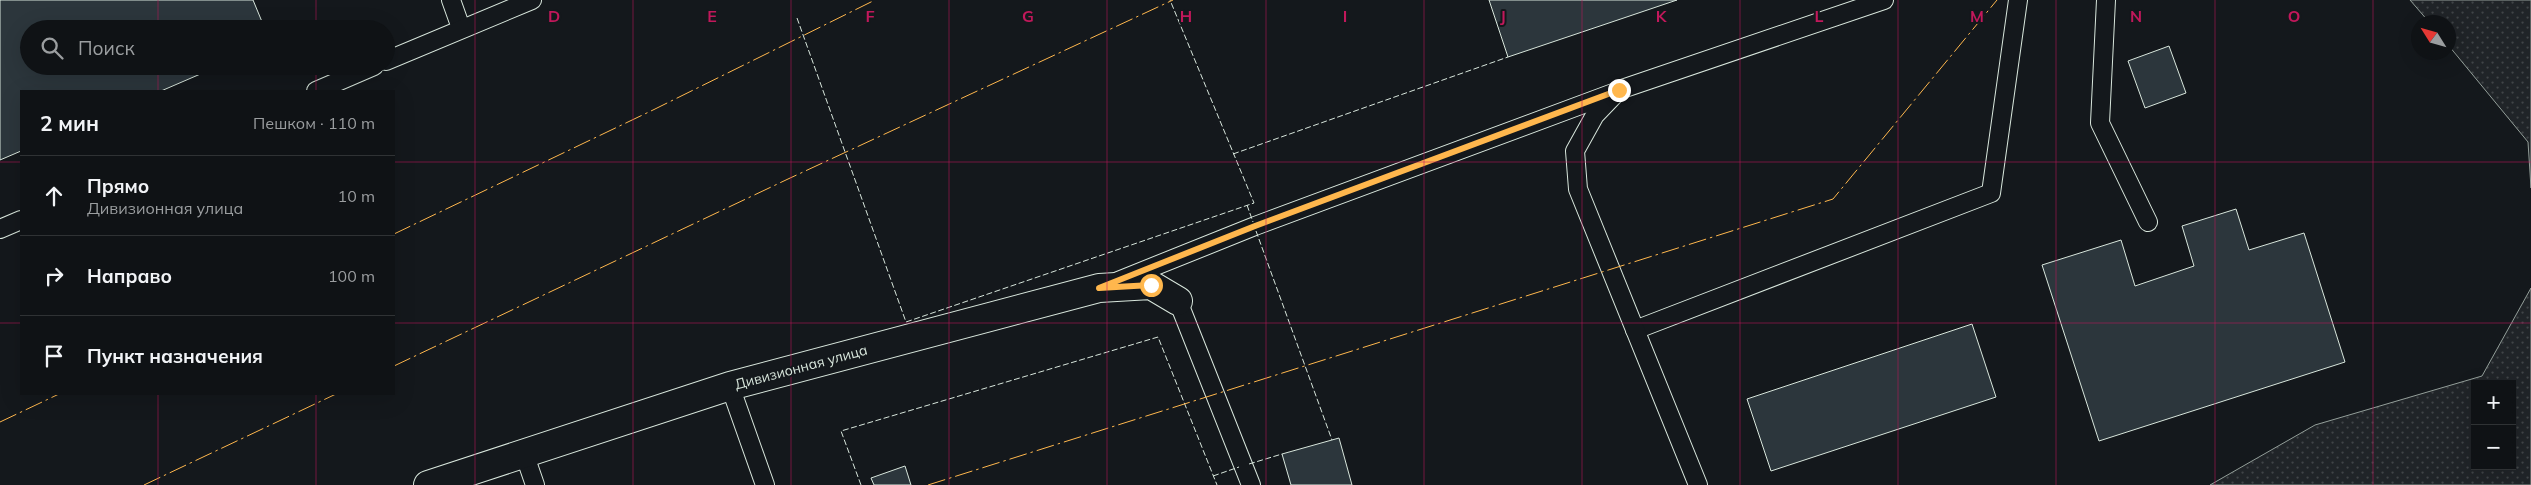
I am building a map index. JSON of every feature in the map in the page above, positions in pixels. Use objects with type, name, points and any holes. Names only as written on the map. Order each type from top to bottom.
[{"type":"street","name":"Дивизионная улица","points":[[428,485],[730,386],[1099,288],[1151,285],[1178,301]]},
{"type":"lane","points":[[451,0],[461,28]]},
{"type":"lane","points":[[395,57],[532,0]]},
{"type":"lane","points":[[1099,288],[1255,226],[1619,90],[1884,0]]},
{"type":"lane","points":[[1635,330],[1991,193],[2018,0]]},
{"type":"lane","points":[[2106,0],[2100,123],[2148,222]]},
{"type":"lane","points":[[318,90],[353,75]]},
{"type":"lane","points":[[1619,90],[1595,115],[1575,151],[1578,189],[1698,485]]},
{"type":"lane","points":[[0,229],[20,220]]},
{"type":"lane","points":[[1178,301],[1251,485]]},
{"type":"lane","points":[[730,386],[764,485]]},
{"type":"lane","points":[[524,453],[535,485]]},
{"type":"shaded area","points":[[2410,0],[2531,0],[2531,188],[2528,142],[2456,55],[2456,15],[2423,15]]},
{"type":"shaded area","points":[[2531,288],[2531,485],[2210,485],[2315,425],[2482,376]]},
{"type":"building","points":[[0,0],[253,0],[261,20],[20,20],[20,75],[198,75],[163,90],[20,90],[20,151],[0,160]]},
{"type":"building","points":[[1489,0],[1677,0],[1508,57]]},
{"type":"building","points":[[2169,46],[2186,93],[2145,108],[2128,61]]},
{"type":"building","points":[[2236,209],[2249,250],[2304,233],[2345,362],[2099,441],[2042,265],[2121,240],[2135,286],[2194,266],[2182,226]]},
{"type":"building","points":[[1972,324],[1996,397],[1771,471],[1747,399]]},
{"type":"building","points":[[1339,438],[1352,485],[1291,485],[1282,454]]},
{"type":"building","points":[[905,466],[911,485],[874,485],[871,478]]},
{"type":"fence","points":[[797,18],[906,322],[1254,203],[1170,0]]},
{"type":"fence","points":[[1233,154],[1508,57]]},
{"type":"fence","points":[[1247,205],[1253,222]]},
{"type":"fence","points":[[1256,231],[1332,440]]},
{"type":"fence","points":[[861,485],[841,431],[1158,337],[1217,485]]},
{"type":"fence","points":[[1249,464],[1282,454]]},
{"type":"fence","points":[[1213,476],[1239,467]]},
{"type":"power","points":[[395,234],[653,110],[875,0]]},
{"type":"power","points":[[395,366],[788,179],[1173,0]]},
{"type":"power","points":[[928,485],[1833,199],[1997,0]]},
{"type":"power","points":[[0,422],[57,395]]},
{"type":"power","points":[[144,485],[334,395]]},
{"type":"route","points":[[1151,285],[1099,288],[1255,226],[1619,90]]}]
